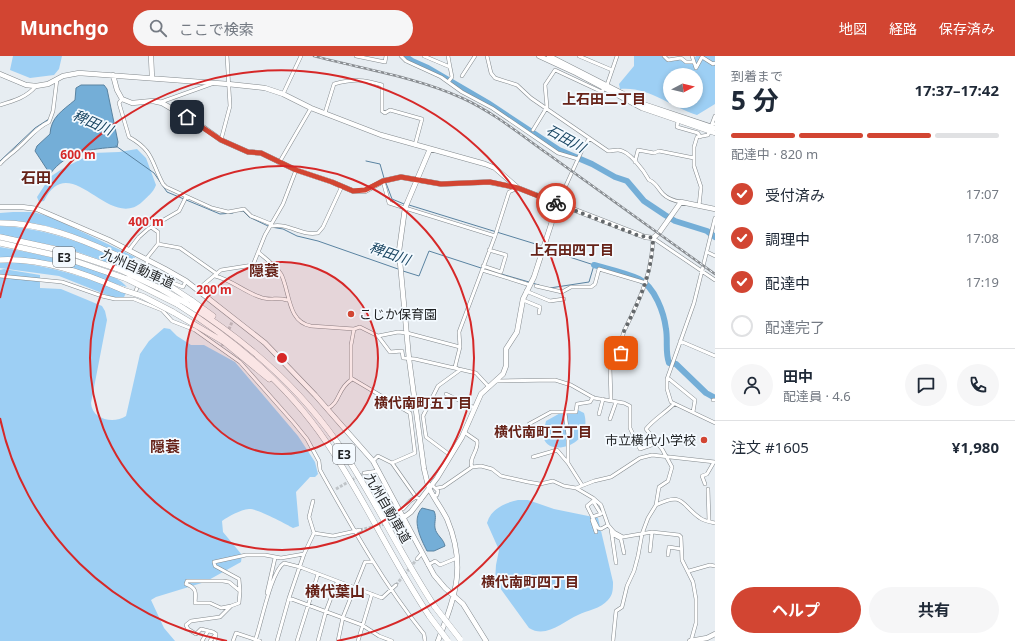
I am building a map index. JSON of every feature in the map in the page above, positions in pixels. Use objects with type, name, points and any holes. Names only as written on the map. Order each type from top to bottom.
[{"type":"highway","points":[[0,223],[46,228],[68,235],[116,255],[147,271],[188,301]]},
{"type":"highway","name":"九州自動車道","points":[[0,237],[52,248],[121,270],[188,301],[237,337],[269,364],[300,397],[337,442],[404,558],[436,607],[461,640]]},
{"type":"highway","name":"九州自動車道","points":[[0,243],[62,257],[127,279],[177,304],[222,334],[260,365],[303,411],[327,443],[354,486],[397,566],[430,617],[448,641]]},
{"type":"highway","points":[[0,260],[32,261],[94,277],[123,290],[142,296],[173,312],[224,342],[256,368],[286,396],[327,443]]},
{"type":"street","points":[[150,56],[152,78]]},
{"type":"street","points":[[221,140],[230,106],[227,56]]},
{"type":"street","points":[[283,94],[301,56]]},
{"type":"street","points":[[356,56],[385,62],[386,56]]},
{"type":"street","points":[[401,56],[406,61],[422,67],[492,108],[558,153],[578,159]]},
{"type":"street","points":[[424,56],[450,67]]},
{"type":"street","points":[[448,56],[452,77],[448,82]]},
{"type":"street","points":[[462,76],[475,56]]},
{"type":"street","points":[[487,56],[491,73],[495,78],[517,85],[531,98],[608,151],[624,151],[643,169],[649,180],[655,183],[663,194],[673,200],[715,209]]},
{"type":"street","points":[[538,56],[652,108],[712,127],[715,133]]},
{"type":"street","points":[[549,56],[642,108],[678,121],[712,127]]},
{"type":"street","points":[[579,56],[612,70]]},
{"type":"street","points":[[533,130],[546,107],[545,85],[554,70],[602,92],[617,56]]},
{"type":"street","points":[[664,56],[668,60],[681,58],[686,62],[693,62]]},
{"type":"street","points":[[692,56],[696,68],[702,57],[713,64],[715,63]]},
{"type":"street","points":[[0,74],[26,85],[36,86],[79,73],[265,88],[283,94],[310,108],[381,135],[490,166],[518,188]]},
{"type":"street","points":[[113,75],[117,90],[122,99],[132,102],[160,102],[200,124],[221,140],[248,152],[261,153],[279,163],[353,191],[365,190],[383,181],[401,177],[441,184],[490,182],[518,188],[637,235],[653,238],[715,280]]},
{"type":"street","points":[[0,164],[43,124],[49,122],[53,111],[57,79]]},
{"type":"street","points":[[325,113],[334,84],[354,79],[382,85],[382,110],[385,113],[390,110],[422,119],[415,145]]},
{"type":"street","points":[[160,102],[215,83]]},
{"type":"street","points":[[0,105],[16,100],[30,93],[36,86]]},
{"type":"street","points":[[122,99],[119,103],[129,137],[140,143],[152,157],[161,180],[166,187],[212,208],[228,212],[244,209],[251,216],[271,224],[272,226],[286,225],[297,231],[318,233],[323,227],[342,186]]},
{"type":"street","points":[[279,163],[310,108]]},
{"type":"street","points":[[699,206],[701,187],[694,172],[694,147],[698,137],[708,135],[715,116]]},
{"type":"street","points":[[678,121],[677,127],[698,133],[700,137]]},
{"type":"street","points":[[394,522],[411,512],[418,499],[433,487],[464,432],[481,394],[502,374],[506,366],[506,349],[517,332],[522,300],[526,291],[532,285],[558,203],[589,139]]},
{"type":"street","points":[[430,149],[405,208],[399,251],[407,333],[424,469],[433,487],[434,496],[452,532],[458,558],[455,597],[438,641]]},
{"type":"street","points":[[635,162],[638,150],[654,153],[659,151],[694,158]]},
{"type":"street","points":[[197,290],[221,270],[229,267],[253,265],[271,224],[283,204],[296,170]]},
{"type":"street","points":[[383,181],[389,203],[495,236]]},
{"type":"street","points":[[460,370],[455,366],[460,347],[459,332],[495,236],[509,192],[518,188]]},
{"type":"street","points":[[129,250],[139,237],[151,227],[179,211],[186,197]]},
{"type":"street","points":[[653,238],[659,233],[681,202]]},
{"type":"street","points":[[0,207],[18,206],[37,209],[147,259],[197,290],[285,362],[373,461],[434,575],[463,604],[486,641]]},
{"type":"street","points":[[715,218],[694,303],[668,378],[668,397],[670,402],[714,423],[715,417]]},
{"type":"street","points":[[132,299],[147,259],[158,244],[158,232],[151,227]]},
{"type":"street","points":[[611,401],[610,368],[620,355],[624,331],[646,283],[653,259],[653,238]]},
{"type":"street","points":[[158,244],[180,248],[216,275],[230,281],[243,290],[265,299],[287,300]]},
{"type":"street","points":[[482,268],[501,272],[506,255],[489,250]]},
{"type":"street","points":[[258,252],[279,272],[284,284],[287,300],[296,317],[303,324],[354,329],[360,327],[378,336],[390,352],[402,351],[403,358],[476,373],[488,387]]},
{"type":"street","points":[[707,252],[715,256]]},
{"type":"street","points":[[482,268],[532,285],[562,292],[571,287],[592,287],[599,269],[646,283]]},
{"type":"street","points":[[0,276],[62,282],[102,296],[116,299],[132,299],[148,303],[162,310],[172,321],[196,330],[240,362],[307,439],[319,461],[320,470],[354,531],[391,590],[424,634],[425,641]]},
{"type":"street","points":[[148,303],[163,279],[183,287],[186,282]]},
{"type":"street","points":[[526,291],[550,301],[564,299]]},
{"type":"street","points":[[522,300],[540,307],[539,313]]},
{"type":"street","points":[[351,378],[351,345],[354,329]]},
{"type":"street","points":[[378,336],[398,332],[407,333],[460,347]]},
{"type":"street","points":[[680,340],[715,356]]},
{"type":"street","points":[[450,455],[426,437],[423,416],[438,386],[460,370]]},
{"type":"street","points":[[327,409],[336,404],[343,384],[351,378]]},
{"type":"street","points":[[351,378],[410,413],[414,453],[392,463]]},
{"type":"street","points":[[668,378],[695,400],[693,412]]},
{"type":"street","points":[[488,387],[499,380],[555,380],[571,385],[593,397],[624,403],[630,406],[630,428],[640,448],[657,443]]},
{"type":"street","points":[[446,394],[475,408]]},
{"type":"street","points":[[529,424],[551,412],[576,412],[577,404],[590,402],[593,397]]},
{"type":"street","points":[[599,414],[603,399]]},
{"type":"street","points":[[610,419],[616,402]]},
{"type":"street","points":[[612,641],[616,611],[622,607],[627,586],[634,571],[642,534],[648,518],[656,505],[660,487],[668,481],[672,467],[646,429],[653,420],[662,416],[674,404]]},
{"type":"street","points":[[564,412],[568,435],[568,463]]},
{"type":"street","points":[[464,432],[478,441],[478,446],[471,460],[472,467]]},
{"type":"street","points":[[413,435],[425,433]]},
{"type":"street","points":[[533,457],[557,450],[568,463],[582,485]]},
{"type":"street","points":[[373,461],[378,456],[392,463],[418,499]]},
{"type":"street","points":[[576,488],[611,477],[644,456],[665,456],[715,462],[707,474],[702,476],[705,484]]},
{"type":"street","points":[[433,487],[443,487],[472,467],[484,466],[492,469],[501,476],[540,484],[553,481],[564,486],[576,488],[586,492],[601,505],[608,525],[611,529],[623,537],[652,532],[679,535],[681,537],[682,560],[689,571],[693,582],[696,600],[696,623],[690,641],[707,638],[715,634]]},
{"type":"street","points":[[364,473],[379,471]]},
{"type":"street","points":[[708,488],[709,521]]},
{"type":"street","points":[[332,491],[336,489]]},
{"type":"street","points":[[403,509],[410,501],[418,499]]},
{"type":"street","points":[[656,505],[667,499],[685,502],[696,515],[715,523]]},
{"type":"street","points":[[593,518],[601,514],[593,501],[588,504],[588,506],[593,518],[598,528],[601,529],[608,525]]},
{"type":"street","points":[[277,641],[289,598],[304,554],[314,533],[309,517],[313,502]]},
{"type":"street","points":[[593,518],[592,520],[596,532]]},
{"type":"street","points":[[611,529],[616,563]]},
{"type":"street","points":[[314,533],[333,536],[360,530]]},
{"type":"street","points":[[650,551],[652,532]]},
{"type":"street","points":[[612,534],[621,539],[624,553]]},
{"type":"street","points":[[668,555],[669,547],[681,549]]},
{"type":"street","points":[[416,559],[422,553]]},
{"type":"street","points":[[240,591],[230,582],[223,581],[187,581],[186,584],[193,586],[196,590],[195,603],[210,603],[222,608],[231,606],[239,603],[240,591],[239,579],[215,566],[214,562],[246,555],[265,555],[275,558],[304,554]]},
{"type":"street","points":[[268,594],[266,593],[266,587],[275,558]]},
{"type":"street","points":[[428,565],[435,561],[440,565],[452,558],[458,558]]},
{"type":"street","points":[[338,641],[343,617],[365,562],[373,562]]},
{"type":"street","points":[[255,640],[268,594],[282,564],[287,563],[300,567],[382,598],[396,585]]},
{"type":"street","points":[[689,571],[710,565],[715,566]]},
{"type":"street","points":[[297,641],[307,604],[318,574]]},
{"type":"street","points":[[318,641],[326,611],[337,582]]},
{"type":"street","points":[[358,641],[372,594]]},
{"type":"street","points":[[289,598],[343,617],[362,625],[379,636],[392,641]]},
{"type":"street","points":[[216,634],[200,629],[196,634],[188,629],[186,625],[191,621],[220,617],[231,606]]},
{"type":"street","points":[[202,641],[208,631]]},
{"type":"street","points":[[233,641],[236,633],[260,641]]},
{"type":"street","points":[[210,641],[216,634]]},
{"type":"street","points":[[216,634],[216,641]]},
{"type":"street","points":[[378,641],[379,636]]},
{"type":"shaded area","points":[[13,56],[62,56],[59,69],[54,75],[30,78],[10,70]]},
{"type":"shaded area","points":[[634,56],[665,56],[667,62],[678,60],[691,63],[696,56],[715,56],[715,104],[697,115],[681,108],[703,108],[703,68],[663,68],[663,100],[640,91],[620,89],[619,84],[634,66]]},
{"type":"shaded area","points":[[137,149],[146,158],[156,185],[152,192],[142,202],[129,208],[116,207],[78,186],[66,183],[54,187],[44,201],[39,202],[37,197],[50,177],[62,169],[93,153],[119,152]]},
{"type":"shaded area","points":[[34,212],[53,218],[135,257],[133,262],[123,257],[123,255],[93,242],[48,226],[16,221],[0,221],[0,213]]},
{"type":"shaded area","points":[[0,226],[18,227],[52,234],[84,244],[132,265],[129,270],[66,248],[0,235]]},
{"type":"shaded area","points":[[0,247],[68,261],[104,273],[118,280],[127,287],[49,263],[17,258],[0,258]]},
{"type":"shaded area","points":[[9,262],[54,269],[97,282],[126,293],[124,297],[112,297],[59,276],[0,268],[0,263]]},
{"type":"shaded area","points":[[4,269],[40,275],[40,288],[61,289],[102,306],[107,320],[91,403],[92,409],[99,417],[116,420],[126,416],[140,354],[149,341],[164,328],[170,329],[177,336],[191,345],[204,345],[235,362],[298,436],[315,462],[318,474],[315,477],[310,477],[296,492],[299,526],[293,528],[253,509],[249,509],[228,517],[222,521],[223,532],[242,555],[241,562],[205,582],[156,597],[151,600],[164,628],[175,641],[0,641],[0,270]]},
{"type":"shaded area","points":[[578,410],[584,413],[585,424],[583,434],[570,445],[554,447],[548,444],[543,437],[546,421],[564,411]]},
{"type":"shaded area","points":[[518,500],[528,500],[554,509],[598,518],[613,582],[612,594],[605,603],[578,615],[555,628],[535,631],[529,628],[495,581],[499,550],[487,523],[495,510],[499,507]]},
{"type":"water","points":[[81,85],[104,85],[107,89],[118,142],[117,147],[89,150],[72,156],[64,160],[50,174],[35,151],[37,146],[50,134],[52,123],[58,115],[75,100],[76,88]]},
{"type":"water","points":[[422,508],[434,511],[436,530],[445,546],[434,551],[427,551],[418,530],[417,518]]},
{"type":"waterway","name":"石田川","points":[[405,56],[488,103],[559,150],[592,164],[615,177],[627,181],[644,201],[675,221],[707,231],[715,237]]},
{"type":"waterway","name":"稗田川","points":[[0,161],[35,128],[49,119]]},
{"type":"waterway","name":"稗田川","points":[[116,146],[154,173],[167,192],[220,214],[233,213]]},
{"type":"waterway","points":[[366,161],[380,164],[384,178]]},
{"type":"waterway","points":[[386,183],[392,199],[404,204]]},
{"type":"waterway","points":[[409,205],[542,246]]},
{"type":"waterway","name":"稗田川","points":[[240,211],[243,211],[249,217],[268,226]]},
{"type":"waterway","name":"稗田川","points":[[271,227],[283,229],[297,236],[318,241],[398,269]]},
{"type":"waterway","name":"稗田川","points":[[545,247],[551,251],[594,265],[589,282],[550,288]]},
{"type":"waterway","name":"稗田川","points":[[403,271],[419,276],[429,251],[481,268]]},
{"type":"waterway","name":"稗田川","points":[[594,265],[639,279],[650,288],[661,308],[666,329],[667,355],[669,363],[676,364],[706,393],[715,398]]},
{"type":"waterway","name":"稗田川","points":[[484,269],[529,282]]},
{"type":"waterway","name":"稗田川","points":[[532,283],[539,285]]},
{"type":"tunnel","points":[[222,346],[232,322]]},
{"type":"tunnel","points":[[336,489],[364,473]]},
{"type":"tunnel","points":[[360,530],[394,522]]},
{"type":"tunnel","points":[[396,585],[417,559]]},
{"type":"railway","points":[[314,56],[426,84],[462,98],[485,110],[715,274]]},
{"type":"way so far","points":[[556,203],[637,235],[653,238],[653,259],[649,275],[635,310],[624,331],[621,353]]},
{"type":"place","name":"こじか保育園","points":[[351,314]]},
{"type":"place","name":"市立横代小学校","points":[[704,440]]},
{"type":"district","name":"上石田二丁目","points":[[604,98]]},
{"type":"district","name":"石田","points":[[36,177]]},
{"type":"district","name":"上石田四丁目","points":[[572,249]]},
{"type":"district","name":"隠蓑","points":[[264,270]]},
{"type":"district","name":"横代南町五丁目","points":[[423,402]]},
{"type":"district","name":"横代南町三丁目","points":[[543,431]]},
{"type":"district","name":"隠蓑","points":[[165,446]]},
{"type":"district","name":"横代南町四丁目","points":[[530,581]]},
{"type":"district","name":"横代葉山","points":[[335,591]]},
{"type":"route","points":[[187,117],[200,124],[221,140],[248,152],[261,153],[279,163],[353,191],[365,190],[383,181],[401,177],[441,184],[490,182],[518,188],[556,203]]}]
